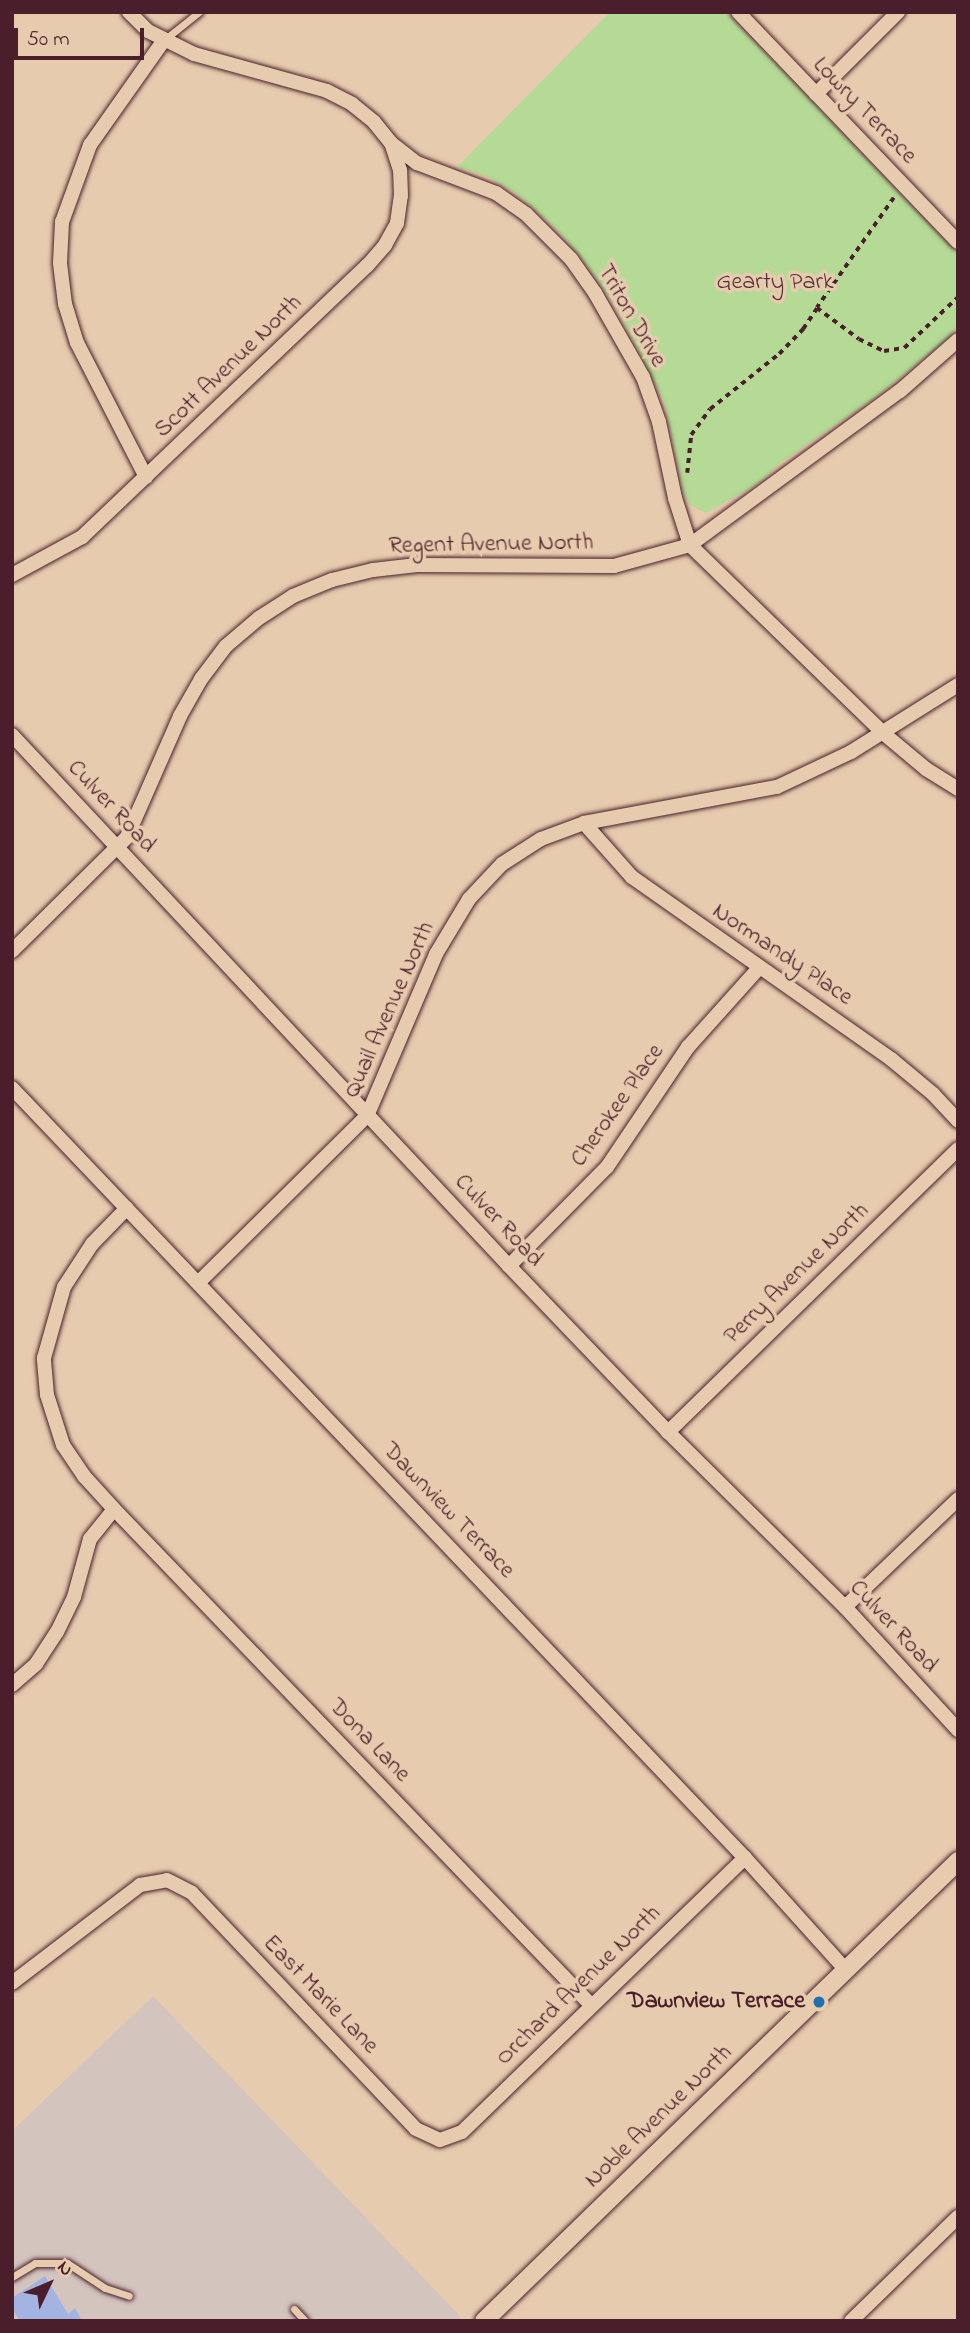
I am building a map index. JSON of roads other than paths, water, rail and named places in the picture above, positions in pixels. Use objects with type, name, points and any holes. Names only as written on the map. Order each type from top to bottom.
[{"type":"street","name":"Triton Drive","points":[[129,12],[148,32],[194,54],[327,91],[352,104],[374,122],[391,144],[417,163],[496,193],[526,214],[571,259],[620,332],[643,377],[659,422],[675,498],[690,545],[883,733],[926,769],[958,789]]},
{"type":"street","name":"Lowry Terrace","points":[[738,12],[958,242]]},
{"type":"street","points":[[816,94],[898,12]]},
{"type":"street","points":[[146,477],[77,343],[65,304],[62,222],[90,145],[164,40]]},
{"type":"street","name":"Scott Avenue North","points":[[12,575],[82,537],[367,266],[385,245],[397,223],[401,196],[400,170],[391,144]]},
{"type":"street","name":"Regent Avenue North","points":[[12,951],[127,837],[180,716],[201,679],[226,646],[293,596],[332,580],[373,570],[417,565],[614,566],[690,545],[900,391],[958,340]]},
{"type":"street","name":"Quail Avenue North","points":[[199,1282],[367,1116],[436,954],[469,899],[502,864],[522,849],[584,823],[759,792],[817,768],[883,733],[958,685]]},
{"type":"street","name":"Culver Road","points":[[12,735],[509,1266],[668,1432],[845,1607],[958,1730]]},
{"type":"street","name":"Normandy Place","points":[[584,823],[632,877],[891,1059],[933,1094],[958,1121]]},
{"type":"street","name":"Cherokee Place","points":[[509,1266],[607,1167],[688,1047],[759,968]]},
{"type":"street","name":"Dawnview Terrace","points":[[12,1088],[745,1858],[846,1970]]},
{"type":"street","name":"Perry Avenue North","points":[[668,1432],[958,1149]]},
{"type":"street","points":[[12,1685],[36,1664],[57,1632],[74,1597],[90,1539],[114,1509],[84,1476],[63,1445],[47,1395],[44,1358],[64,1287],[92,1244],[127,1209]]},
{"type":"street","points":[[845,1607],[958,1499]]},
{"type":"street","name":"Dona Lane","points":[[114,1509],[591,2005]]},
{"type":"street","name":"Orchard Avenue North","points":[[440,2140],[462,2132],[745,1858]]},
{"type":"street","name":"Noble Avenue North","points":[[484,2321],[958,1861]]},
{"type":"street","name":"East Marie Lane","points":[[12,1983],[140,1885],[167,1880],[192,1893],[416,2129],[440,2140]]},
{"type":"street","points":[[851,2321],[958,2217]]},
{"type":"lane","points":[[164,40],[199,12]]},
{"type":"lane","points":[[12,2277],[35,2263],[67,2263],[104,2288],[129,2296]]},
{"type":"lane","points":[[294,2309],[305,2321]]},
{"type":"place","name":"Dawnview Terrace","points":[[819,2002]]},
{"type":"park label","name":"Gearty Park","points":[[775,283]]}]
